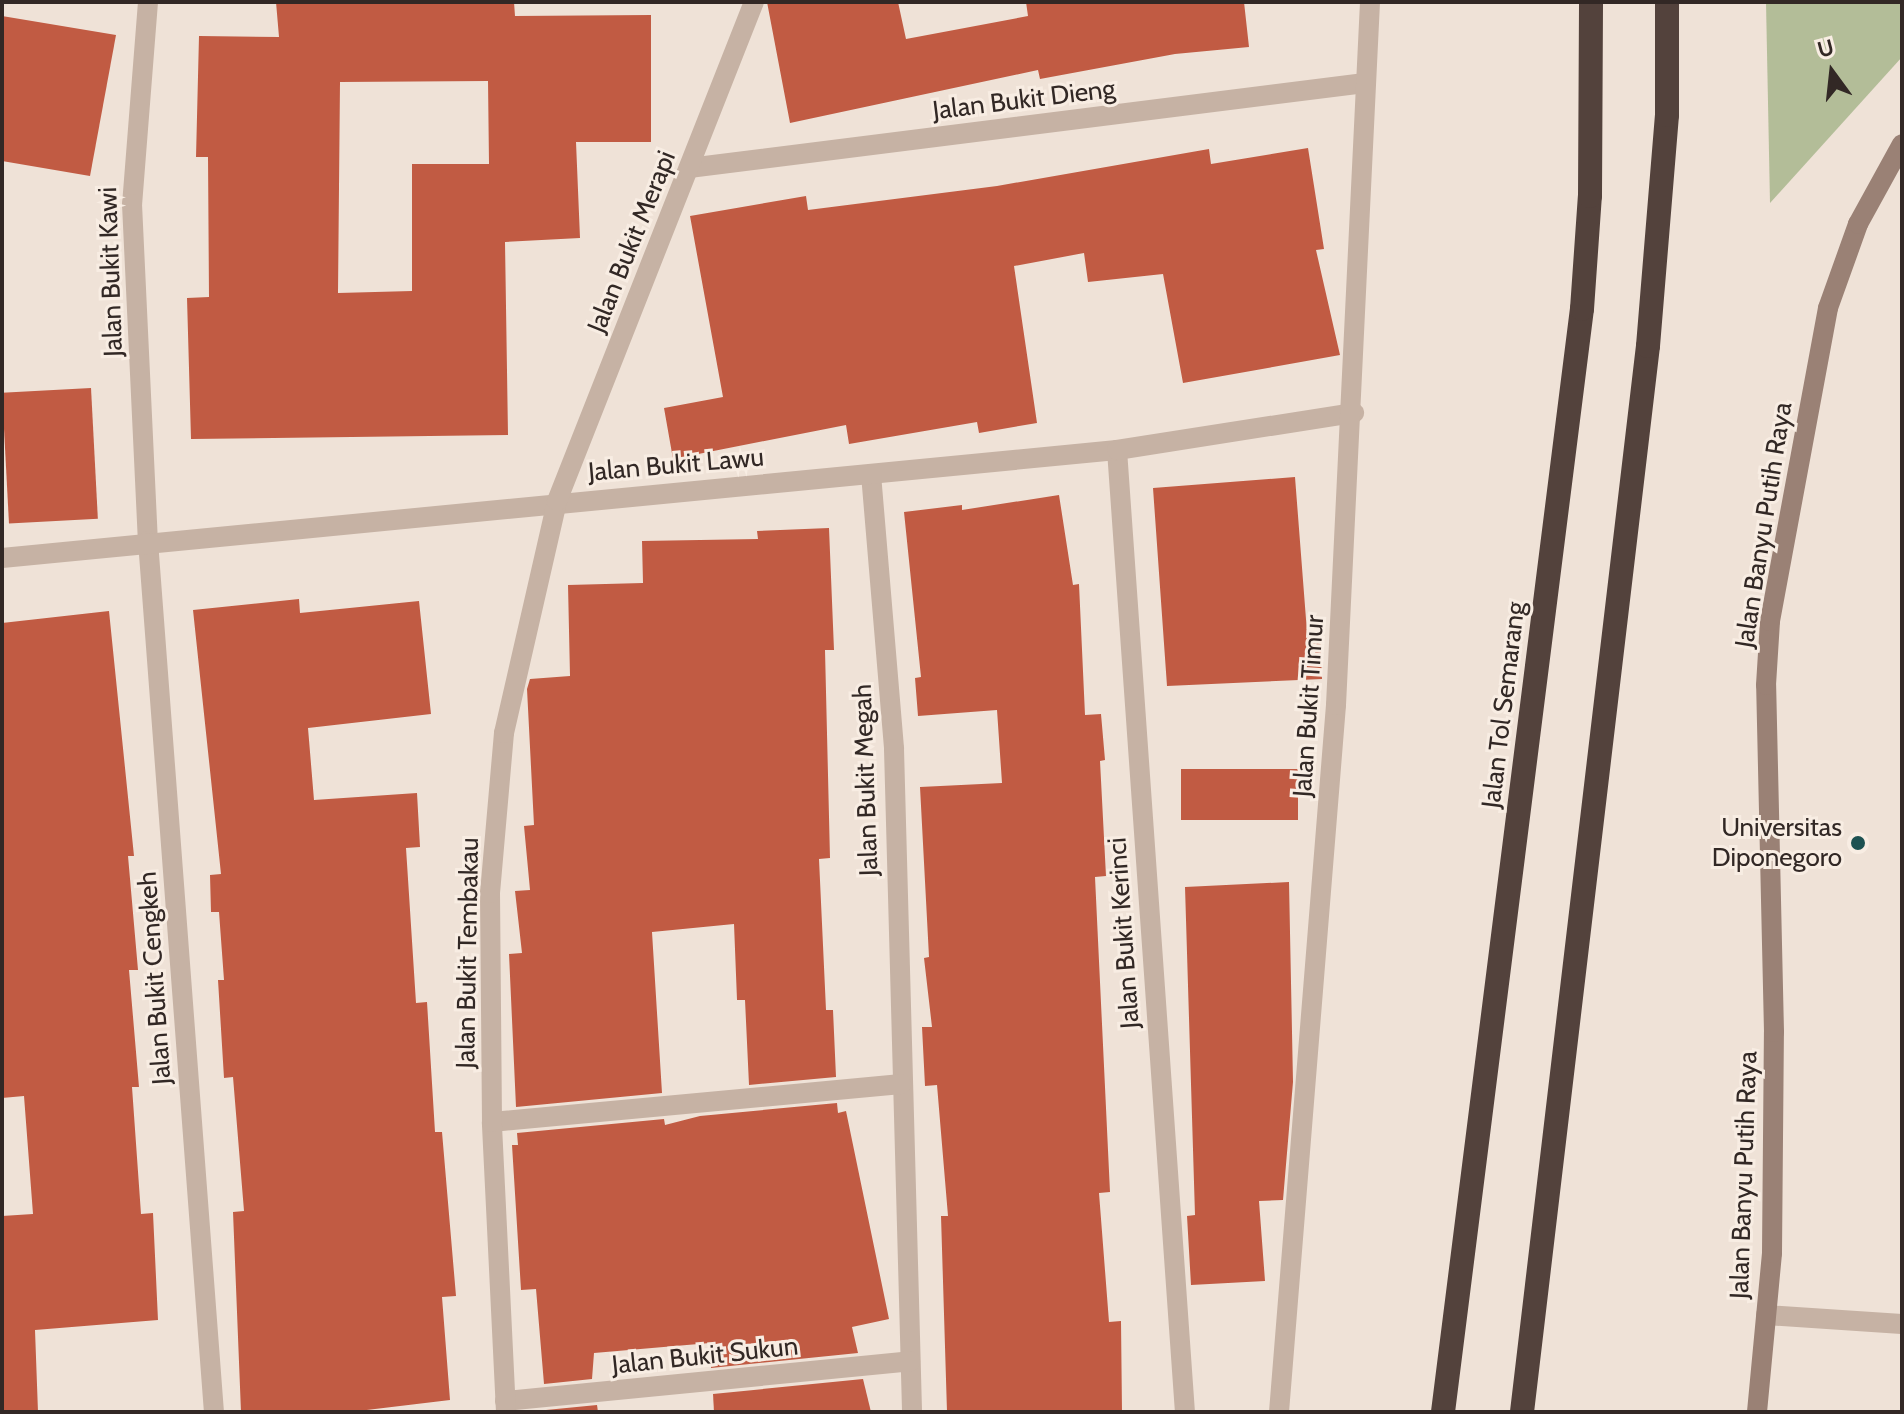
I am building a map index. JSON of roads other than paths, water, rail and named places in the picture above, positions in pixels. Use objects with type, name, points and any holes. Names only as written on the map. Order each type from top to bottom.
[{"type":"highway","name":"Jalan Tol Semarang","points":[[1443,1412],[1582,309],[1590,196],[1591,2]]},
{"type":"highway","points":[[1522,1412],[1648,346],[1667,115],[1667,2]]},
{"type":"street","name":"Jalan Bukit Kawi","points":[[148,2],[132,204],[148,541]]},
{"type":"street","name":"Jalan Bukit Merapi","points":[[557,501],[754,2]]},
{"type":"street","name":"Jalan Bukit Timur","points":[[1279,1412],[1336,705],[1354,413],[1370,2]]},
{"type":"street","name":"Jalan Bukit Dieng","points":[[689,168],[1365,83]]},
{"type":"street","name":"Jalan Banyu Putih Raya","points":[[1757,1412],[1766,1315],[1774,1032],[1766,685],[1770,621],[1828,308],[1858,224],[1902,144]]},
{"type":"street","name":"Jalan Bukit Lawu","points":[[2,558],[557,501],[1117,450],[1354,413]]},
{"type":"street","name":"Jalan Bukit Kerinci","points":[[1117,450],[1185,1412]]},
{"type":"street","name":"Jalan Bukit Megah","points":[[871,474],[894,749],[912,1412]]},
{"type":"street","name":"Jalan Bukit Tembakau","points":[[506,1407],[492,1122],[490,893],[504,733],[557,501]]},
{"type":"street","name":"Jalan Bukit Cengkeh","points":[[148,541],[214,1412]]},
{"type":"street","points":[[492,1122],[901,1084]]},
{"type":"street","points":[[1766,1315],[1902,1324]]},
{"type":"street","name":"Jalan Bukit Sukun","points":[[506,1407],[910,1361]]},
{"type":"place","name":"Universitas Diponegoro","points":[[1858,843]]}]
